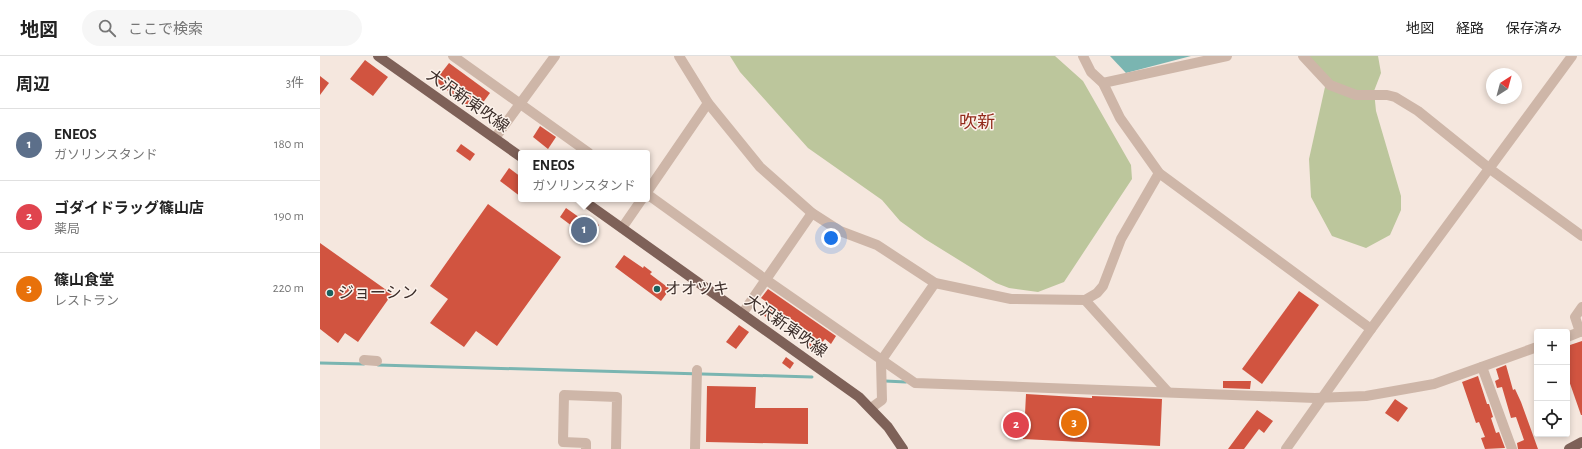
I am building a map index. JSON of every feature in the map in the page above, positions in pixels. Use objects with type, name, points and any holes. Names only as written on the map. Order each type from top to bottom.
[{"type":"main road","name":"大沢新東吹線","points":[[378,56],[518,154]]},
{"type":"main road","name":"大沢新東吹線","points":[[585,202],[829,375],[871,408],[888,426],[903,449]]},
{"type":"main road","points":[[1570,449],[1582,442]]},
{"type":"street","points":[[453,56],[585,150]]},
{"type":"street","points":[[495,138],[555,56]]},
{"type":"street","points":[[679,56],[708,103],[760,167],[812,213],[840,231],[877,245],[935,283],[1010,299],[1085,300],[1097,293],[1104,286],[1121,240],[1159,173]]},
{"type":"street","points":[[1083,56],[1091,72],[1103,83],[1120,118],[1159,173],[1371,329]]},
{"type":"street","points":[[1103,83],[1226,56]]},
{"type":"street","points":[[1303,56],[1330,85],[1356,95],[1387,95],[1395,97],[1418,112],[1490,169],[1582,236]]},
{"type":"street","points":[[1286,449],[1371,329],[1572,56]]},
{"type":"street","points":[[650,189],[708,103]]},
{"type":"street","points":[[650,195],[765,279],[915,383],[1323,397],[1366,396],[1434,384],[1534,349]]},
{"type":"street","points":[[622,228],[640,202]]},
{"type":"street","points":[[742,314],[812,213]]},
{"type":"street","points":[[871,408],[882,400],[882,361],[935,283]]},
{"type":"street","points":[[1085,300],[1168,392]]},
{"type":"street","points":[[1570,336],[1581,332],[1575,317],[1582,307]]},
{"type":"street","points":[[364,360],[377,361]]},
{"type":"street","points":[[1482,367],[1512,449]]},
{"type":"street","points":[[695,449],[698,370]]},
{"type":"street","points":[[586,449],[586,444],[563,442],[564,395],[617,397],[616,449]]},
{"type":"green space","points":[[730,56],[1055,56],[1083,81],[1131,165],[1132,179],[1064,282],[1038,292],[1009,288],[996,283],[925,239],[900,221],[882,200],[808,148],[740,72]]},
{"type":"green space","points":[[1301,56],[1378,56],[1381,73],[1374,91],[1376,111],[1401,196],[1401,210],[1390,235],[1366,248],[1332,236],[1311,197],[1309,159],[1327,78]]},
{"type":"water","points":[[1110,56],[1191,56],[1126,73]]},
{"type":"building","points":[[365,60],[388,77],[373,96],[350,79]]},
{"type":"building","points":[[449,63],[490,93],[476,112],[435,81]]},
{"type":"building","points":[[320,76],[329,83],[320,95]]},
{"type":"building","points":[[540,126],[556,137],[548,149],[533,137]]},
{"type":"building","points":[[461,144],[475,154],[470,161],[456,151]]},
{"type":"building","points":[[509,168],[518,175],[518,195],[500,181]]},
{"type":"building","points":[[488,204],[561,257],[497,346],[476,331],[464,347],[430,323],[448,299],[430,286]]},
{"type":"building","points":[[566,208],[583,220],[586,215],[599,225],[585,243],[572,234],[576,229],[560,217]]},
{"type":"building","points":[[320,243],[392,294],[358,342],[345,333],[338,343],[320,329]]},
{"type":"building","points":[[624,255],[643,268],[644,266],[652,272],[650,274],[670,289],[661,301],[615,267]]},
{"type":"building","points":[[768,289],[836,336],[831,344],[825,339],[815,351],[803,342],[810,333],[787,316],[785,318],[775,310],[769,319],[763,315],[770,304],[761,298]]},
{"type":"building","points":[[1299,291],[1319,305],[1262,384],[1242,369]]},
{"type":"building","points":[[739,325],[749,332],[736,349],[726,342]]},
{"type":"building","points":[[1582,341],[1582,415],[1570,384],[1570,345]]},
{"type":"building","points":[[786,357],[794,363],[790,369],[782,363]]},
{"type":"building","points":[[1506,365],[1513,390],[1515,389],[1521,402],[1538,449],[1518,449],[1517,443],[1524,440],[1516,417],[1511,418],[1502,387],[1497,388],[1495,381],[1499,379],[1496,369]]},
{"type":"building","points":[[1478,376],[1487,404],[1489,404],[1493,417],[1491,418],[1496,433],[1499,432],[1505,448],[1485,449],[1481,438],[1485,437],[1479,422],[1476,423],[1462,382]]},
{"type":"building","points":[[1223,381],[1251,381],[1250,389],[1223,388]]},
{"type":"building","points":[[707,386],[756,387],[755,408],[808,408],[808,444],[706,442]]},
{"type":"building","points":[[1026,394],[1092,398],[1092,396],[1162,399],[1160,446],[1023,439],[1023,437],[1009,435],[1011,412],[1025,414]]},
{"type":"building","points":[[1395,399],[1408,408],[1398,422],[1385,413]]},
{"type":"building","points":[[1257,410],[1273,421],[1264,433],[1259,429],[1244,449],[1228,449]]},
{"type":"waterway","points":[[320,363],[364,364]]},
{"type":"waterway","points":[[378,365],[812,377]]},
{"type":"waterway","points":[[885,381],[906,382]]},
{"type":"place","name":"ENEOS","points":[[584,230]]},
{"type":"place","name":"オオツキ","points":[[657,289]]},
{"type":"place","name":"ジョーシン","points":[[330,293]]},
{"type":"place","name":"篠山食堂","points":[[1074,423]]},
{"type":"place","name":"ゴダイドラッグ篠山店","points":[[1016,425]]},
{"type":"district","name":"吹新","points":[[977,123]]}]
